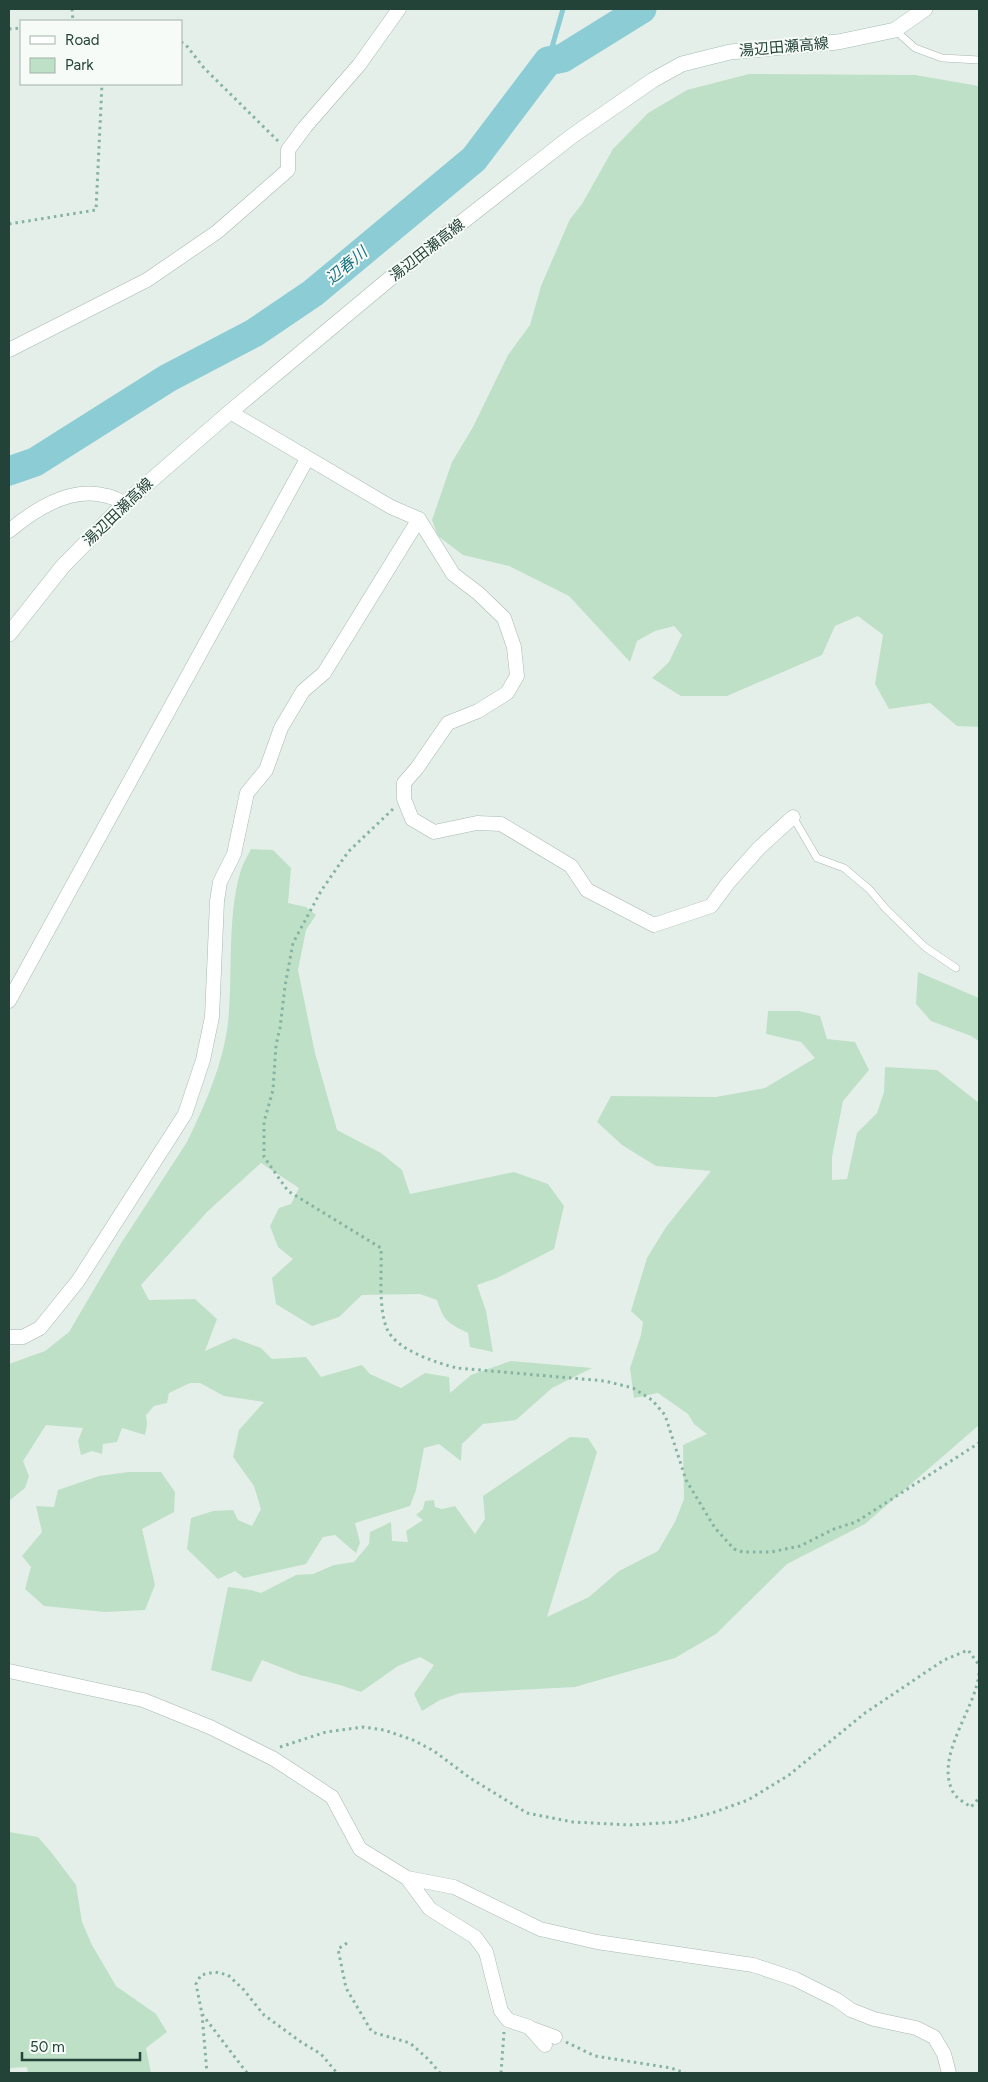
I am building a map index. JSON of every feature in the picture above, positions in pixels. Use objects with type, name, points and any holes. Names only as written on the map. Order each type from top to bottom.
[{"type":"main road","name":"湯辺田瀬高線","points":[[9,634],[63,566],[125,503],[230,412],[394,276],[548,154],[653,80],[682,64],[730,52],[838,42],[895,30],[925,9]]},
{"type":"street","points":[[9,350],[147,280],[217,232],[288,170],[288,150],[305,127],[360,65],[399,9]]},
{"type":"street","points":[[230,412],[391,507],[419,519],[453,574],[478,593],[504,618],[514,647],[517,676],[507,694],[478,711],[448,724],[404,783],[404,799],[412,819],[434,832],[476,823],[501,824],[571,866],[587,890],[654,925],[711,906],[728,883],[759,848],[793,817]]},
{"type":"street","points":[[9,1001],[307,459]]},
{"type":"street","points":[[9,531],[52,501],[79,494],[106,495],[125,503]]},
{"type":"street","points":[[9,1337],[23,1337],[40,1328],[78,1281],[185,1114],[203,1060],[212,1017],[217,901],[220,882],[234,854],[247,793],[266,770],[281,728],[303,691],[324,673],[419,519]]},
{"type":"street","points":[[9,1671],[143,1700],[210,1726],[274,1759],[332,1797],[360,1849],[407,1878],[454,1887],[540,1929],[596,1942],[753,1965],[795,1979],[837,2000],[851,2010],[874,2019],[916,2028],[934,2037],[944,2054],[949,2073]]},
{"type":"street","points":[[407,1878],[430,1909],[475,1937],[486,1952],[501,2010],[508,2020],[528,2027],[550,2041]]},
{"type":"lane","points":[[895,30],[915,48],[942,58],[979,60]]},
{"type":"lane","points":[[793,817],[817,858],[844,868],[870,888],[886,909],[925,948],[956,968]]},
{"type":"path","points":[[182,43],[204,68],[288,150]]},
{"type":"path","points":[[9,224],[96,210],[102,85]]},
{"type":"path","points":[[404,799],[348,852],[321,891],[294,943],[276,1044],[273,1090],[264,1122],[264,1158],[288,1191],[381,1248],[383,1315],[388,1331],[404,1347],[439,1364],[457,1368],[605,1381],[633,1388],[652,1400],[665,1415],[686,1480],[715,1528],[734,1549],[743,1552],[771,1552],[800,1546],[834,1529],[856,1522],[979,1443]]},
{"type":"path","points":[[274,1759],[280,1747],[326,1732],[363,1727],[384,1730],[412,1740],[434,1751],[470,1778],[527,1813],[573,1822],[630,1825],[676,1822],[712,1813],[748,1800],[789,1775],[865,1713],[944,1660],[968,1650],[979,1665]]},
{"type":"path","points":[[979,1673],[978,1685],[950,1753],[949,1779],[953,1794],[971,1807],[979,1798]]},
{"type":"path","points":[[347,1943],[338,1949],[346,1988],[372,2032],[410,2043],[440,2073]]},
{"type":"path","points":[[208,2073],[202,2014],[196,1984],[201,1975],[215,1972],[228,1975],[243,1989],[264,2016],[321,2054],[337,2073]]},
{"type":"path","points":[[202,2014],[247,2073]]},
{"type":"path","points":[[501,2073],[502,2036],[508,2020]]},
{"type":"path","points":[[550,2041],[595,2056],[671,2068],[685,2073]]},
{"type":"green space","points":[[749,74],[915,75],[979,86],[979,727],[957,726],[930,703],[889,709],[875,684],[883,635],[858,616],[835,626],[822,655],[727,696],[681,696],[652,678],[669,662],[682,635],[674,626],[655,631],[637,641],[630,662],[569,596],[509,566],[463,555],[438,536],[432,520],[452,462],[473,427],[508,355],[530,325],[541,286],[570,219],[582,204],[613,149],[648,113],[687,90]]},
{"type":"green space","points":[[251,849],[273,850],[291,868],[288,903],[306,907],[316,915],[306,930],[298,970],[315,1053],[337,1130],[381,1153],[402,1170],[410,1194],[514,1172],[548,1184],[564,1206],[554,1249],[497,1278],[477,1285],[486,1311],[493,1352],[470,1347],[468,1333],[448,1321],[442,1313],[437,1300],[420,1294],[362,1295],[339,1317],[312,1326],[276,1304],[272,1278],[293,1259],[278,1247],[270,1226],[279,1208],[291,1204],[299,1188],[261,1163],[208,1211],[141,1285],[149,1300],[195,1299],[217,1319],[205,1351],[234,1338],[261,1348],[272,1359],[306,1357],[321,1377],[362,1365],[370,1374],[401,1388],[425,1373],[449,1377],[450,1393],[471,1375],[511,1361],[592,1368],[552,1388],[516,1420],[483,1424],[462,1444],[461,1461],[439,1444],[424,1448],[416,1490],[410,1506],[355,1523],[360,1543],[356,1553],[335,1535],[323,1537],[306,1564],[244,1578],[235,1571],[218,1579],[187,1549],[191,1518],[213,1511],[233,1510],[238,1520],[252,1526],[261,1509],[254,1486],[233,1457],[239,1430],[264,1402],[224,1396],[200,1383],[190,1383],[169,1393],[167,1403],[154,1406],[146,1415],[145,1435],[122,1428],[117,1442],[103,1444],[102,1454],[92,1451],[81,1455],[78,1441],[83,1428],[46,1425],[23,1461],[29,1476],[25,1488],[9,1501],[9,1364],[45,1351],[69,1332],[120,1245],[187,1142],[194,1128],[218,1069],[226,1038],[233,909],[241,870]]},
{"type":"green space","points":[[918,972],[979,998],[979,1041],[971,1036],[931,1021],[916,1004]]},
{"type":"green space","points":[[768,1011],[799,1011],[820,1016],[827,1039],[855,1042],[869,1070],[843,1101],[832,1157],[832,1180],[847,1179],[857,1133],[877,1113],[884,1092],[885,1067],[937,1070],[979,1103],[979,1425],[865,1524],[787,1564],[716,1634],[675,1658],[575,1687],[460,1693],[440,1700],[422,1711],[414,1694],[434,1665],[420,1657],[398,1666],[361,1692],[300,1675],[262,1660],[251,1682],[211,1670],[228,1587],[261,1593],[296,1575],[313,1574],[334,1565],[354,1562],[369,1544],[370,1532],[391,1522],[392,1541],[408,1542],[406,1531],[423,1520],[416,1515],[423,1509],[425,1501],[434,1500],[435,1507],[442,1509],[455,1506],[475,1534],[485,1519],[483,1496],[570,1437],[588,1438],[597,1452],[547,1617],[589,1597],[619,1571],[658,1551],[675,1522],[684,1499],[683,1445],[707,1434],[694,1424],[688,1414],[658,1393],[634,1398],[630,1368],[641,1335],[643,1322],[631,1311],[647,1258],[666,1227],[711,1171],[656,1166],[622,1145],[597,1122],[611,1096],[716,1097],[765,1088],[815,1058],[801,1042],[766,1034]]},
{"type":"green space","points":[[128,1472],[161,1472],[175,1492],[174,1512],[142,1529],[155,1585],[145,1610],[105,1612],[44,1606],[25,1589],[31,1567],[22,1556],[42,1532],[36,1506],[54,1507],[58,1490],[99,1476]]},
{"type":"green space","points":[[9,1832],[38,1837],[51,1852],[76,1885],[82,1922],[92,1945],[116,1986],[156,2014],[167,2032],[146,2048],[151,2073],[28,2073],[27,2067],[11,2068],[9,2070]]},
{"type":"waterway","points":[[548,61],[563,9]]},
{"type":"waterway","name":"辺春川","points":[[9,471],[35,462],[168,378],[254,333],[313,293],[474,159],[548,61],[563,58],[642,9]]}]
